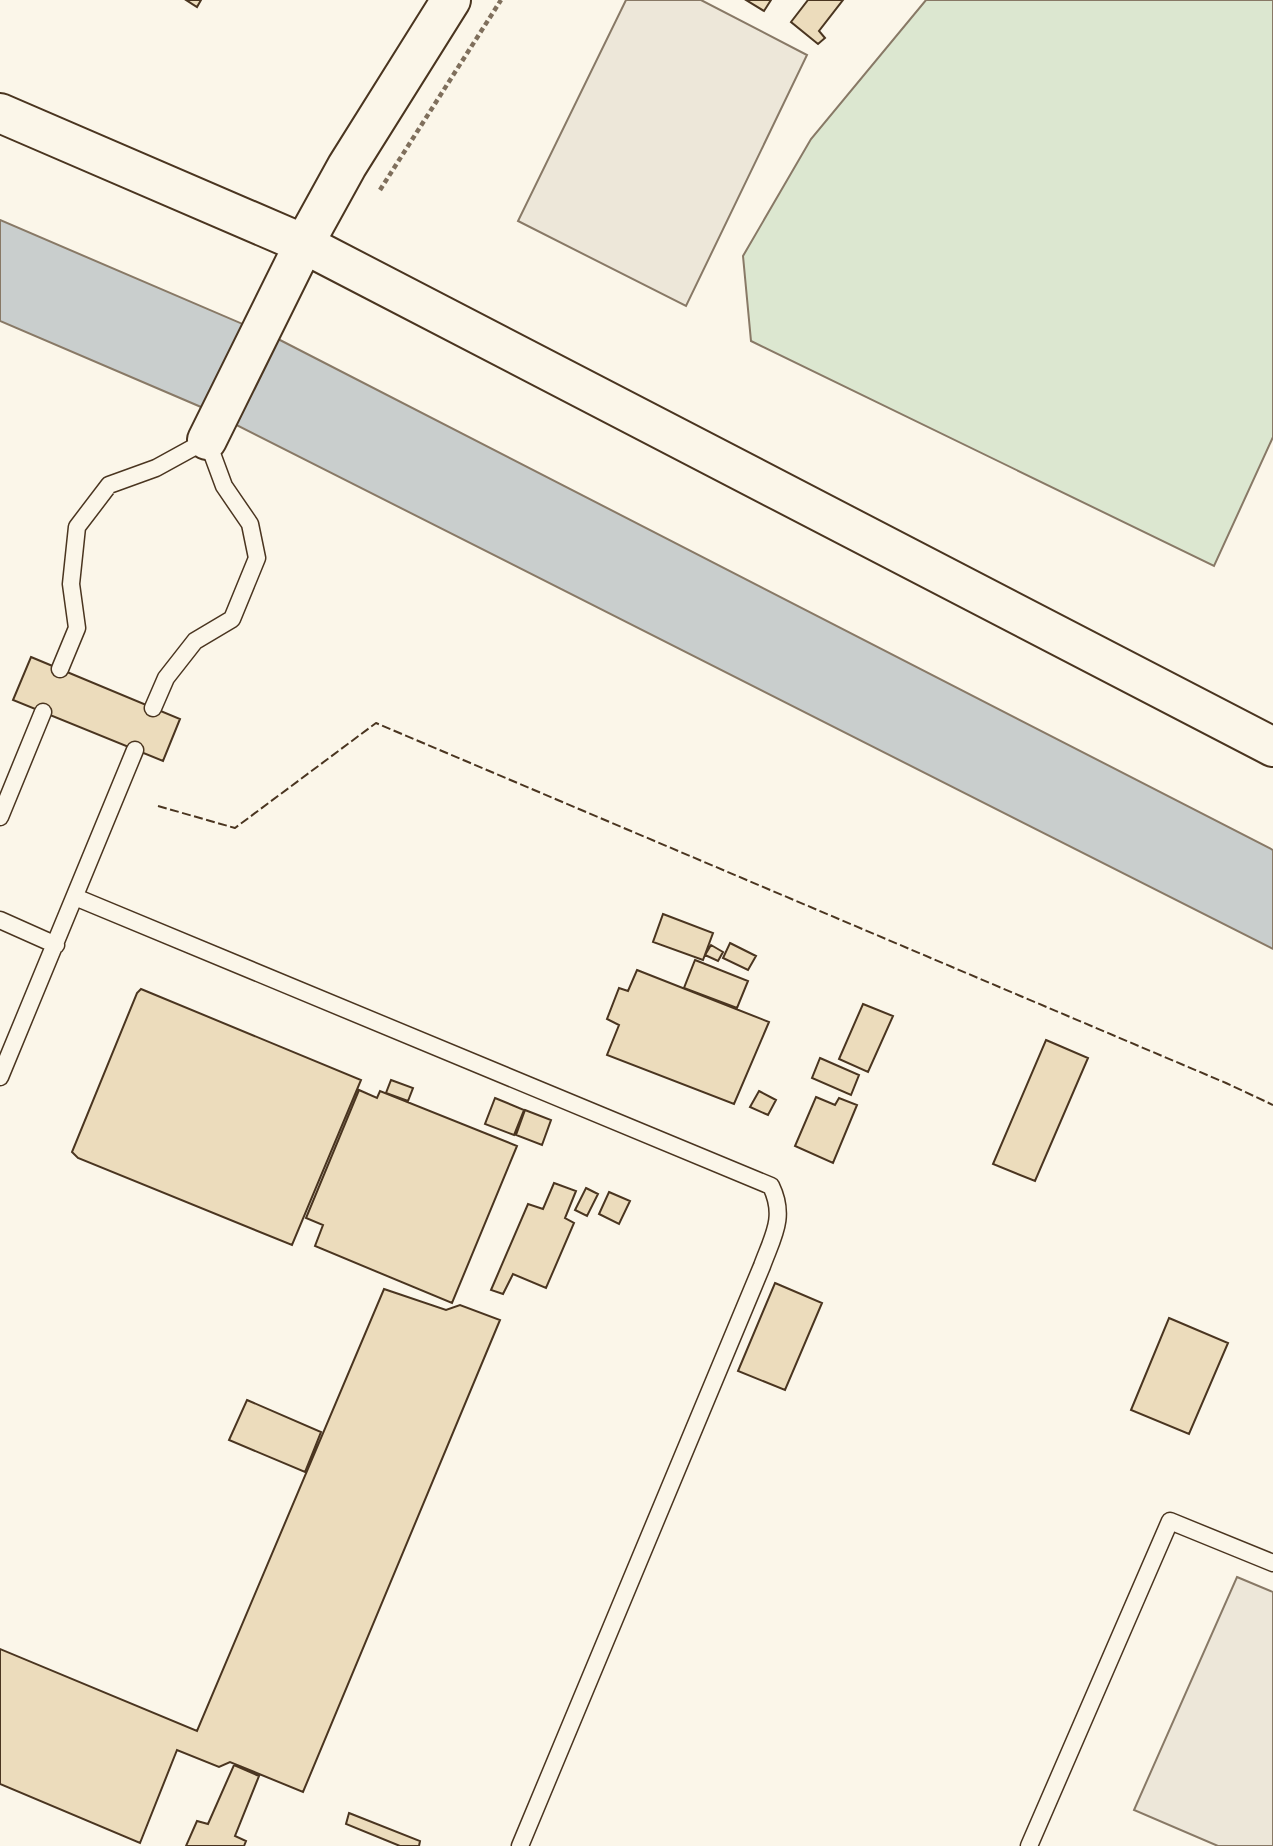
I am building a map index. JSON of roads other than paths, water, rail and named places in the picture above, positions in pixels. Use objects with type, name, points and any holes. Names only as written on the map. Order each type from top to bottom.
[{"type":"street","points":[[207,440],[304,244],[347,166],[451,0]]},
{"type":"street","points":[[0,113],[304,244],[1273,747]]},
{"type":"lane","points":[[60,669],[76,628],[71,584],[76,527],[109,485],[156,468],[207,440],[224,486],[250,524],[257,558],[232,619],[195,641],[166,678],[153,708]]},
{"type":"lane","points":[[0,817],[43,712]]},
{"type":"lane","points":[[0,1077],[135,750]]},
{"type":"lane","points":[[75,897],[771,1186],[778,1198],[779,1218],[762,1266],[520,1846]]},
{"type":"lane","points":[[0,920],[56,944]]},
{"type":"lane","points":[[1029,1846],[1170,1521],[1273,1563]]}]
